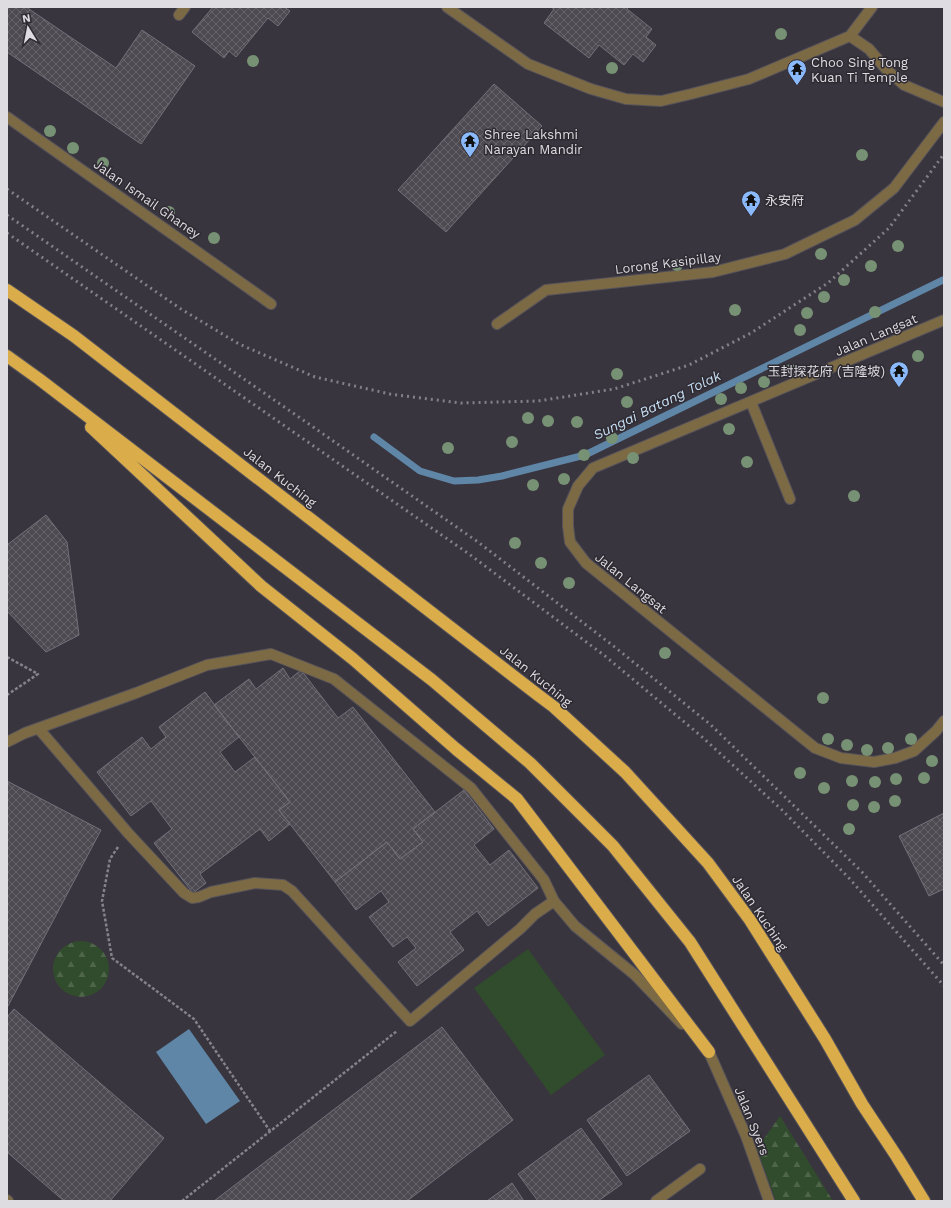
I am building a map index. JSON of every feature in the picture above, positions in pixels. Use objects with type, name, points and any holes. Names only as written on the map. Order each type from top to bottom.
[{"type":"highway","name":"Jalan Kuching","points":[[7,290],[80,341],[543,699],[625,772],[708,863],[750,920],[825,1039],[862,1104],[924,1201]]},
{"type":"highway","points":[[7,356],[432,680],[530,763],[613,846],[690,942],[854,1201]]},
{"type":"highway","points":[[39,379],[261,586],[353,659],[456,749],[517,799],[709,1052]]},
{"type":"street","points":[[447,7],[528,64],[591,89],[626,99],[661,101],[748,79],[850,36],[872,7]]},
{"type":"street","points":[[850,36],[869,49],[886,69],[904,85],[944,102]]},
{"type":"street","name":"Jalan Ismail Ghaney","points":[[7,116],[271,304]]},
{"type":"street","name":"Lorong Kasipillay","points":[[497,324],[546,290],[713,272],[785,254],[855,220],[894,188],[944,122]]},
{"type":"street","name":"Jalan Langsat","points":[[944,320],[593,468],[578,486],[568,509],[570,542],[586,563],[815,748],[841,758],[874,762],[895,758],[914,751],[936,731],[944,721]]},
{"type":"street","points":[[751,402],[790,499]]},
{"type":"street","points":[[7,742],[25,733],[136,693],[207,665],[271,654],[334,679],[471,788],[544,880],[554,901],[575,926],[635,975],[709,1052]]},
{"type":"street","points":[[39,729],[128,833],[184,893],[192,898],[211,892],[255,884],[283,885],[292,891],[410,1021],[520,929],[535,914],[554,901]]},
{"type":"street","name":"Jalan Syers","points":[[709,1052],[746,1136],[769,1201]]},
{"type":"street","points":[[656,1201],[700,1169]]},
{"type":"path","points":[[7,657],[38,674],[7,695]]},
{"type":"path","points":[[128,833],[110,859],[102,901],[112,958],[194,1019],[270,1131]]},
{"type":"path","points":[[182,1201],[410,1021]]},
{"type":"green space","points":[[81,941],[92,943],[101,949],[107,958],[109,969],[107,980],[101,989],[92,995],[81,997],[70,995],[61,989],[55,980],[53,969],[55,958],[61,949],[70,943]]},
{"type":"green space","points":[[528,949],[605,1055],[551,1095],[474,988]]},
{"type":"green space","points":[[780,1116],[833,1201],[776,1201],[757,1149]]},
{"type":"water","points":[[189,1029],[240,1101],[206,1124],[156,1052]]},
{"type":"building","points":[[7,7],[26,7],[116,68],[142,30],[195,66],[141,144],[7,52]]},
{"type":"building","points":[[213,7],[284,7],[290,11],[278,26],[268,18],[236,57],[229,51],[224,58],[192,32]]},
{"type":"building","points":[[551,7],[628,7],[627,9],[652,29],[646,37],[656,45],[643,62],[633,54],[624,65],[599,45],[589,58],[544,23],[554,9]]},
{"type":"building","name":"Shree Lakshmi Narayan Mandir","points":[[494,84],[542,126],[446,232],[398,190]]},
{"type":"building","points":[[46,515],[67,542],[79,635],[46,652],[7,611],[7,545]]},
{"type":"building","points":[[283,668],[290,679],[301,670],[338,718],[353,707],[435,812],[413,829],[423,842],[400,859],[387,842],[335,882],[279,810],[290,802],[214,705],[249,679],[256,689]]},
{"type":"building","points":[[205,692],[239,737],[220,752],[235,772],[255,757],[290,802],[279,810],[290,824],[269,841],[260,829],[200,874],[206,883],[193,893],[154,843],[172,829],[151,801],[131,816],[97,772],[142,737],[151,749],[166,737],[159,727]]},
{"type":"building","points":[[7,781],[101,830],[8,1006],[7,1005]]},
{"type":"building","points":[[464,790],[494,829],[474,845],[490,865],[509,850],[538,888],[488,926],[477,911],[450,932],[464,950],[417,986],[398,962],[416,948],[407,937],[393,947],[369,917],[389,902],[381,891],[356,910],[335,882],[387,842],[400,859],[423,842],[413,829]]},
{"type":"building","points":[[944,813],[944,889],[929,896],[899,836]]},
{"type":"building","points":[[14,1009],[164,1138],[110,1201],[64,1201],[7,1152],[7,1017]]},
{"type":"building","points":[[442,1027],[513,1120],[407,1201],[214,1201]]},
{"type":"building","points":[[649,1075],[690,1131],[627,1176],[587,1120]]},
{"type":"building","points":[[581,1128],[622,1184],[598,1201],[538,1201],[518,1174]]},
{"type":"building","points":[[512,1183],[524,1201],[487,1201]]},
{"type":"waterway","name":"Sungai Batang Tolak","points":[[374,437],[420,471],[454,481],[478,480],[502,476],[585,455],[943,280]]},
{"type":"railway","points":[[7,189],[181,309],[239,344],[315,377],[390,394],[461,403],[538,401],[614,389],[689,365],[751,333],[828,283],[889,228],[944,154]]},
{"type":"railway","points":[[7,215],[478,542],[616,648],[711,725],[862,872],[944,965]]},
{"type":"railway","points":[[7,233],[469,554],[605,656],[701,736],[782,810],[848,877],[944,986]]},
{"type":"place","name":"Choo Sing Tong Kuan Ti Temple","points":[[797,86]]},
{"type":"place","name":"Shree Lakshmi Narayan Mandir","points":[[470,158]]},
{"type":"place","name":"永安府","points":[[751,217]]},
{"type":"place","name":"玉封探花府 (吉隆坡)","points":[[899,388]]}]
